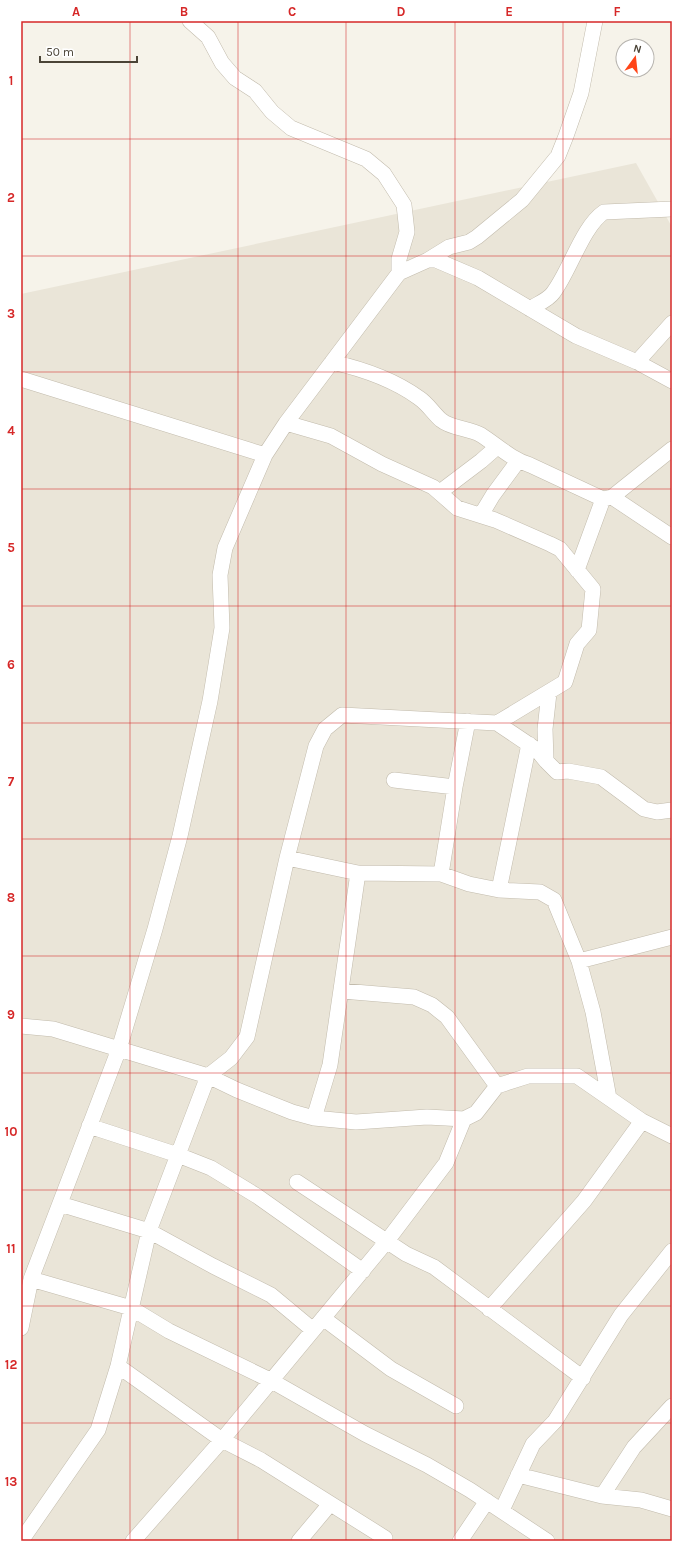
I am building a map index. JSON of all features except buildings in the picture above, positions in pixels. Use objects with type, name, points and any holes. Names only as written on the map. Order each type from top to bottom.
[{"type":"street","points":[[190,21],[208,37],[222,63],[234,78],[255,91],[272,112],[291,128],[366,159],[384,174],[404,205],[407,232],[399,258],[399,273]]},
{"type":"street","points":[[22,1322],[31,1279],[119,1049],[155,929],[180,836],[210,701],[222,628],[220,575],[225,548],[265,455],[286,423],[399,273],[428,260],[449,247],[469,242],[477,237],[522,200],[558,156],[581,92],[595,21]]},
{"type":"street","points":[[530,309],[553,294],[598,216],[611,210],[642,212],[672,209]]},
{"type":"street","points":[[428,260],[436,260],[478,278],[576,336],[637,362],[672,381]]},
{"type":"street","points":[[637,362],[672,322]]},
{"type":"street","points":[[332,362],[365,370],[394,383],[420,398],[441,420],[453,426],[479,434],[518,461],[608,498],[672,537]]},
{"type":"street","points":[[21,379],[265,455]]},
{"type":"street","points":[[286,423],[330,436],[382,464],[433,487],[440,492],[452,506],[481,515],[560,549],[594,589],[589,630],[576,644],[565,682],[497,723]]},
{"type":"street","points":[[440,492],[497,447]]},
{"type":"street","points":[[577,570],[608,498],[672,449]]},
{"type":"street","points":[[481,515],[493,495],[518,461]]},
{"type":"street","points":[[546,761],[545,730],[549,693]]},
{"type":"street","points":[[21,1541],[98,1430],[118,1366],[149,1231],[208,1076],[231,1058],[247,1037],[287,858],[316,746],[325,729],[342,715],[497,723],[538,750],[557,772],[568,771],[601,777],[644,809],[657,812],[672,810]]},
{"type":"street","points":[[441,874],[455,787],[468,721]]},
{"type":"street","points":[[499,890],[529,744]]},
{"type":"street","points":[[394,780],[455,787]]},
{"type":"street","points":[[287,858],[358,873],[441,874],[469,884],[499,890],[540,892],[554,900],[579,961],[593,1012],[609,1098]]},
{"type":"street","points":[[314,1118],[330,1065],[358,873]]},
{"type":"street","points":[[579,961],[672,937]]},
{"type":"street","points":[[342,991],[414,997],[432,1006],[447,1017],[497,1086]]},
{"type":"street","points":[[21,1026],[54,1030],[208,1076],[237,1090],[292,1112],[314,1118],[356,1122],[427,1117],[464,1119],[476,1113],[497,1086],[528,1076],[577,1076],[642,1122],[672,1136]]},
{"type":"street","points":[[132,1541],[222,1440],[270,1380],[387,1241],[446,1163],[464,1119]]},
{"type":"street","points":[[489,1309],[584,1200],[642,1122]]},
{"type":"street","points":[[89,1126],[178,1155],[211,1168],[257,1196],[363,1271]]},
{"type":"street","points":[[297,1182],[406,1254],[434,1267],[583,1378]]},
{"type":"street","points":[[60,1204],[149,1231],[271,1296],[313,1330]]},
{"type":"street","points":[[502,1510],[533,1444],[555,1421],[621,1315],[672,1251]]},
{"type":"street","points":[[31,1279],[131,1308],[169,1331],[270,1380],[365,1434],[427,1465],[502,1510],[547,1541]]},
{"type":"street","points":[[323,1318],[391,1369],[456,1406]]},
{"type":"street","points":[[118,1366],[222,1440],[261,1460],[385,1538]]},
{"type":"street","points":[[602,1496],[634,1447],[672,1406]]},
{"type":"street","points":[[518,1475],[602,1496],[642,1500],[672,1509]]},
{"type":"street","points":[[460,1541],[487,1501]]},
{"type":"street","points":[[299,1541],[330,1504]]},
{"type":"shaded area","points":[[636,163],[672,227],[672,1541],[21,1541],[21,294]]}]
